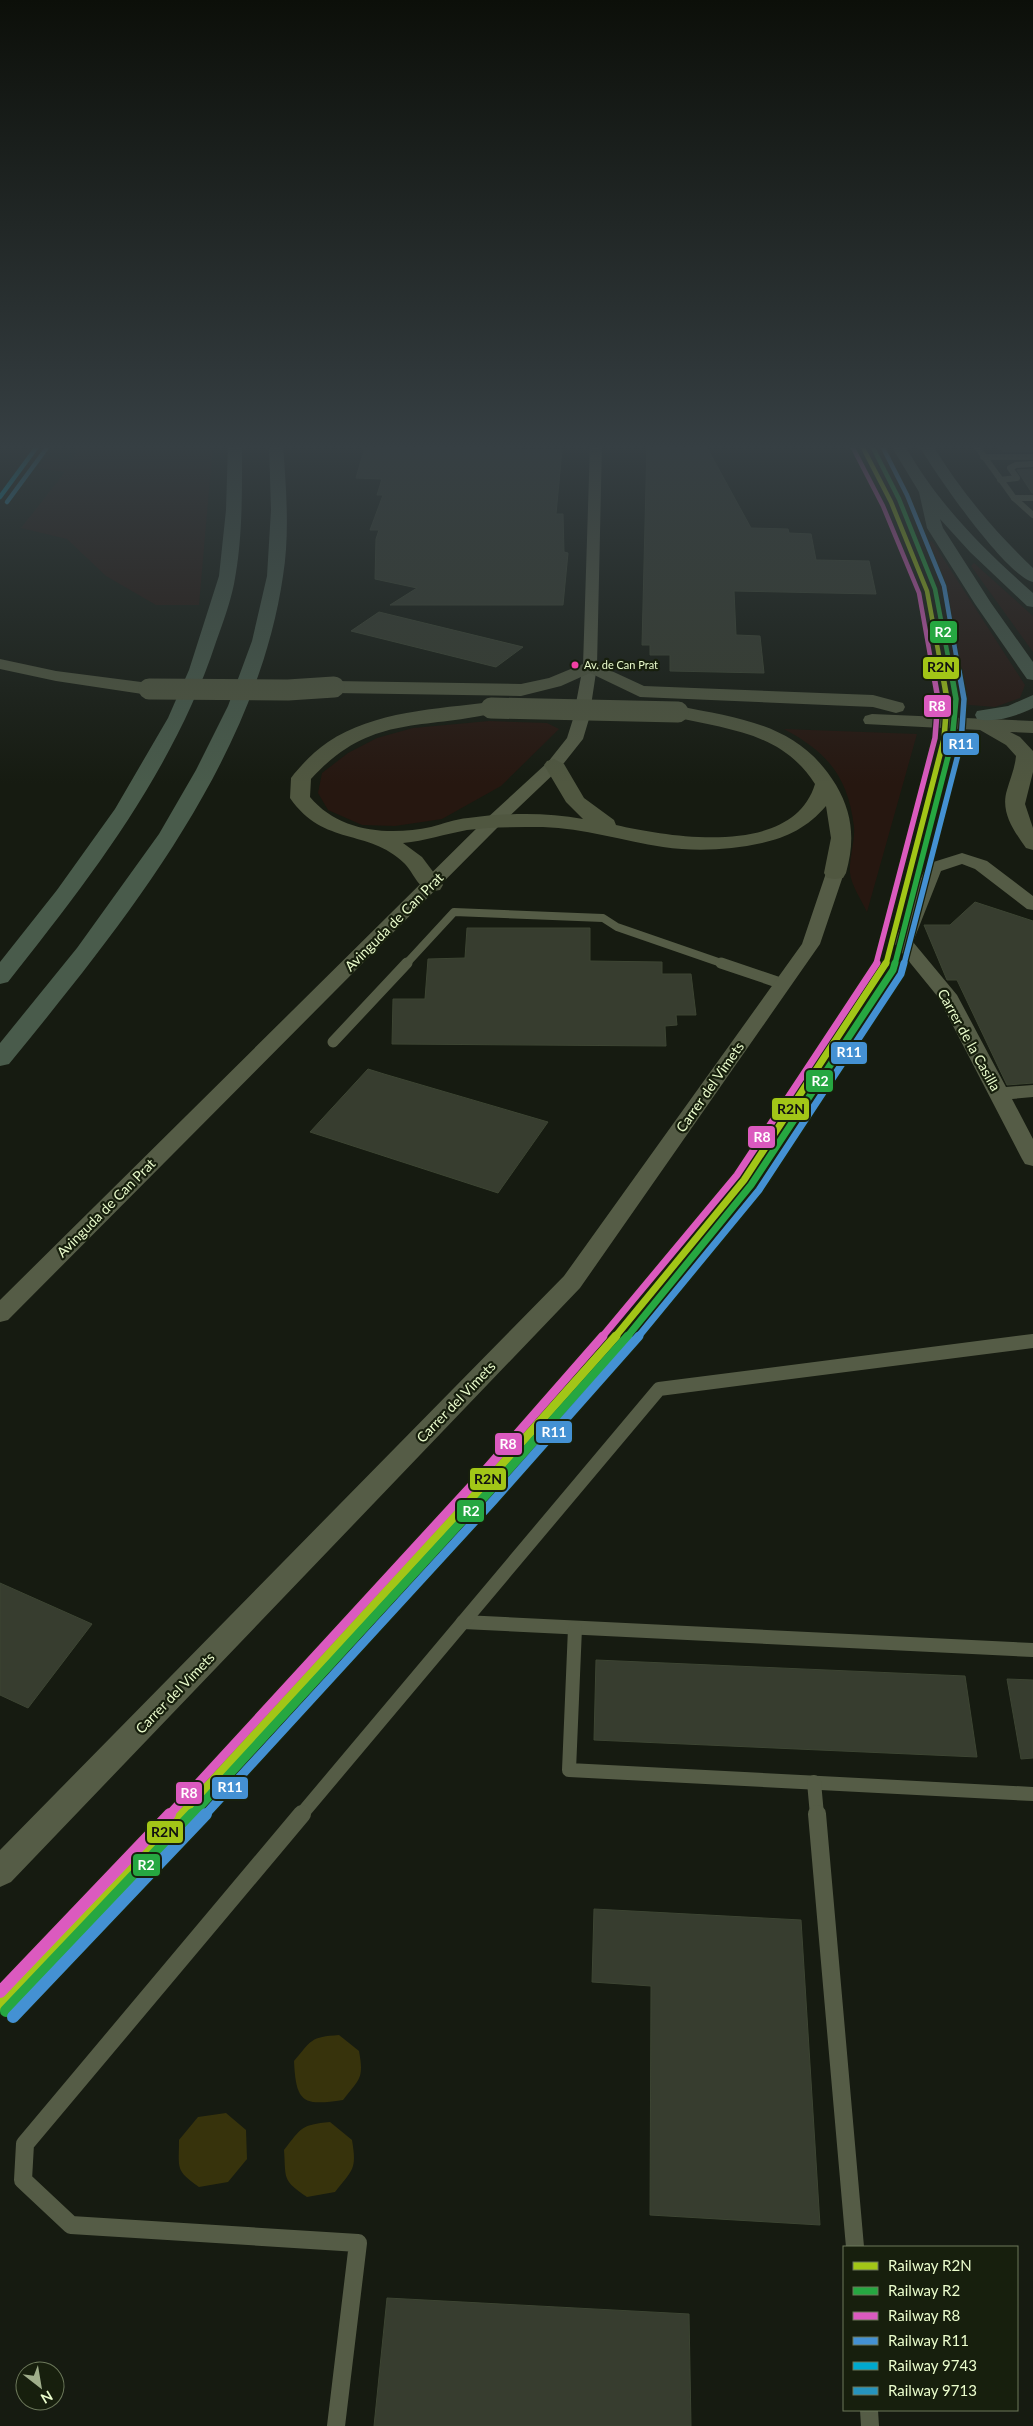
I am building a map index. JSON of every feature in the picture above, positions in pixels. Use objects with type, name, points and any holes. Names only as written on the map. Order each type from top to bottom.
[{"type":"highway","points":[[0,977],[64,898],[124,811],[149,770],[181,709],[206,652],[227,578],[230,557]]},
{"type":"highway","points":[[0,1059],[103,930],[161,847],[194,792],[228,726],[252,664],[266,619],[275,576],[276,557]]},
{"type":"highway","points":[[953,557],[983,604],[1033,675]]},
{"type":"highway","points":[[985,557],[1033,602]]},
{"type":"highway","points":[[1014,557],[1033,577]]},
{"type":"highway","points":[[983,720],[1013,711],[1033,701]]},
{"type":"street","name":"Avinguda de Can Prat","points":[[0,1314],[432,885],[492,822],[554,765],[575,739],[582,719],[590,666],[593,557]]},
{"type":"street","points":[[0,664],[56,676],[149,689],[329,695],[491,708],[765,715],[792,710],[903,712],[1033,727]]},
{"type":"street","points":[[329,695],[521,690],[555,682],[590,666],[640,691],[664,694],[873,701],[903,712]]},
{"type":"street","points":[[521,690],[556,702],[582,719],[596,707],[616,701],[664,694]]},
{"type":"street","points":[[432,885],[419,865],[402,850],[371,837],[333,827],[317,818],[308,810],[300,798],[301,778],[338,744],[364,732],[421,718],[491,708]]},
{"type":"street","points":[[678,712],[724,721],[776,738],[807,756],[817,768],[835,800],[843,842],[834,873]]},
{"type":"street","points":[[858,719],[903,712]]},
{"type":"street","points":[[983,720],[1033,719]]},
{"type":"street","points":[[983,720],[1013,741],[1026,755],[1026,765],[1016,791],[1016,812],[1033,844]]},
{"type":"street","points":[[554,765],[564,776],[571,794],[578,804],[600,820],[622,832]]},
{"type":"street","points":[[371,837],[416,836],[466,824],[562,821],[684,843],[728,842],[771,835],[790,826],[807,815],[819,802],[825,784]]},
{"type":"street","name":"Carrer de la Casilla","points":[[1033,905],[981,865],[962,858],[933,868],[903,943],[947,995],[1033,1159]]},
{"type":"street","name":"Carrer del Vimets","points":[[0,1872],[572,1282],[811,944],[834,873]]},
{"type":"street","points":[[999,1094],[1033,1092]]},
{"type":"lane","points":[[333,1042],[454,912],[603,918],[617,927],[783,984]]},
{"type":"lane","points":[[336,2426],[358,2243],[71,2225],[23,2180],[25,2144],[659,1389],[1033,1341]]},
{"type":"lane","points":[[463,1622],[1033,1650]]},
{"type":"lane","points":[[575,1628],[569,1770],[1033,1794]]},
{"type":"lane","points":[[814,1782],[855,2246]]},
{"type":"lane","points":[[869,2411],[870,2426]]},
{"type":"shaded area","points":[[86,557],[203,557],[199,605],[156,605],[106,576]]},
{"type":"shaded area","points":[[931,557],[942,557],[1025,685],[1020,698],[995,707],[957,704],[947,610]]},
{"type":"shaded area","points":[[974,563],[1033,616],[1033,652],[971,566]]},
{"type":"shaded area","points":[[489,721],[547,723],[559,729],[501,786],[442,819],[395,826],[362,825],[328,810],[318,793],[322,773],[348,753],[377,738],[413,728]]},
{"type":"shaded area","points":[[784,729],[917,734],[867,912],[854,888],[850,873],[854,827],[847,793],[833,768],[823,757],[812,747]]},
{"type":"shaded area","points":[[339,2035],[359,2051],[361,2073],[359,2078],[343,2100],[329,2102],[310,2101],[304,2098],[297,2086],[294,2061],[312,2041],[322,2037]]},
{"type":"shaded area","points":[[226,2113],[246,2130],[247,2159],[228,2182],[199,2187],[186,2177],[180,2168],[179,2140],[198,2117]]},
{"type":"shaded area","points":[[330,2122],[352,2140],[354,2164],[350,2173],[335,2192],[307,2197],[293,2187],[287,2178],[284,2150],[303,2128],[313,2124]]},
{"type":"building","points":[[376,557],[568,557],[563,605],[390,605],[417,588],[375,579]]},
{"type":"building","points":[[644,557],[815,557],[816,560],[869,561],[876,594],[734,591],[736,635],[760,636],[764,673],[670,671],[670,655],[650,655],[650,645],[642,645]]},
{"type":"building","points":[[379,612],[523,647],[496,667],[351,631]]},
{"type":"building","points":[[975,902],[1033,921],[1033,1083],[1007,1085],[957,980],[947,980],[924,925],[950,925]]},
{"type":"building","points":[[467,928],[590,928],[590,961],[662,962],[662,974],[691,974],[696,1015],[676,1015],[677,1025],[665,1026],[666,1046],[392,1044],[393,999],[425,999],[428,959],[465,958]]},
{"type":"building","points":[[368,1069],[548,1122],[498,1193],[310,1132]]},
{"type":"building","points":[[0,1583],[92,1624],[28,1708],[0,1695]]},
{"type":"building","points":[[596,1660],[965,1676],[977,1757],[594,1740]]},
{"type":"building","points":[[1007,1679],[1033,1680],[1033,1758],[1021,1759]]},
{"type":"building","points":[[594,1909],[801,1920],[820,2225],[650,2215],[651,1986],[592,1982]]},
{"type":"building","points":[[387,2298],[689,2314],[691,2426],[374,2426]]},
{"type":"rail line","name":"R8","points":[[0,1992],[113,1876],[474,1483],[628,1308],[737,1175],[877,962],[935,738],[938,699],[919,593],[904,557]]},
{"type":"rail line","name":"R2N","points":[[0,2005],[119,1882],[480,1489],[635,1314],[744,1180],[885,966],[944,739],[947,699],[927,591],[913,557]]},
{"type":"rail line","name":"R2","points":[[6,2011],[125,1888],[486,1495],[642,1320],[751,1185],[893,970],[952,741],[956,699],[935,589],[922,557]]},
{"type":"rail line","name":"R11","points":[[13,2017],[132,1894],[493,1501],[648,1326],[759,1190],[901,974],[961,743],[964,699],[944,586],[932,557]]},
{"type":"place","name":"Av. de Can Prat","points":[[575,665]]}]
